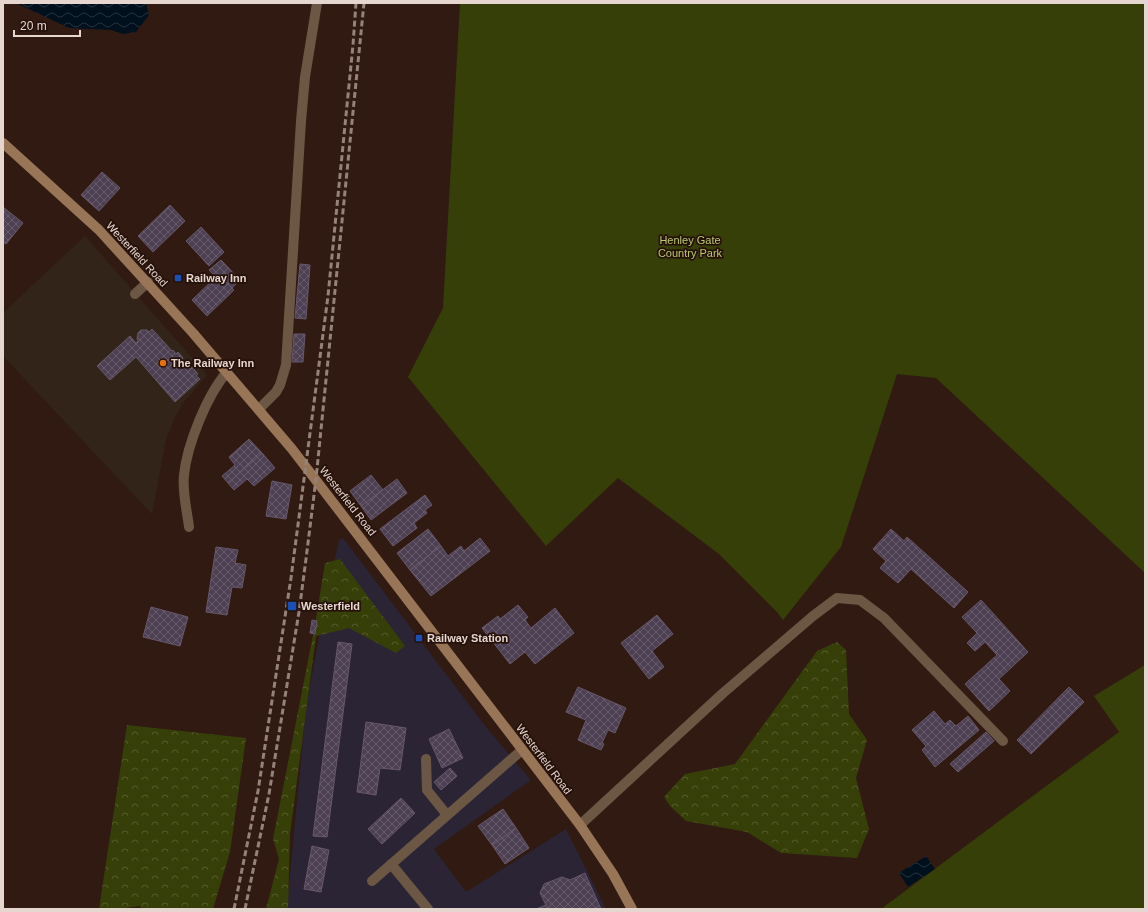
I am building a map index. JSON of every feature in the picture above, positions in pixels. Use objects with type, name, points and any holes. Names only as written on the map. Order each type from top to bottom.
[{"type":"main road","name":"Westerfield Road","points":[[3,143],[99,230],[148,282],[259,409],[316,479],[580,825],[613,874],[632,909]]},
{"type":"lane","points":[[259,409],[276,392],[280,385],[286,365],[301,122],[305,77],[317,3]]},
{"type":"lane","points":[[134,294],[148,282]]},
{"type":"lane","points":[[189,527],[183,486],[187,457],[196,429],[211,396],[218,383],[227,372]]},
{"type":"lane","points":[[580,825],[722,694],[813,616],[837,598],[860,600],[884,618],[1003,741]]},
{"type":"lane","points":[[372,881],[522,750]]},
{"type":"lane","points":[[426,759],[427,790],[447,815]]},
{"type":"lane","points":[[391,864],[428,909]]},
{"type":"shaded area","points":[[85,236],[207,375],[183,403],[175,417],[166,439],[152,514],[3,356],[3,313]]},
{"type":"shaded area","points":[[343,538],[486,727],[531,780],[434,849],[466,892],[566,829],[606,909],[285,909],[289,885],[306,708],[326,599],[339,540]]},
{"type":"green space","name":"Henley Gate Country Park","points":[[460,3],[1145,3],[1145,573],[936,378],[897,374],[841,547],[783,620],[777,612],[719,554],[618,478],[546,546],[408,377],[443,308]]},
{"type":"green space","points":[[340,559],[405,646],[396,653],[349,628],[316,636],[290,834],[288,909],[266,909],[279,859],[273,839],[315,625],[325,563]]},
{"type":"green space","points":[[837,642],[846,650],[849,714],[867,740],[856,778],[869,829],[857,858],[781,853],[747,832],[686,821],[670,806],[664,797],[685,774],[735,764],[817,651]]},
{"type":"green space","points":[[1145,665],[1145,909],[881,909],[1119,732],[1094,696]]},
{"type":"green space","points":[[127,725],[246,738],[230,852],[213,909],[141,909],[140,906],[119,909],[99,909]]},
{"type":"water","points":[[16,3],[146,3],[149,15],[136,32],[123,34],[111,30],[69,28]]},
{"type":"water","points":[[926,856],[935,869],[908,887],[899,873]]},
{"type":"building","points":[[102,172],[120,188],[99,211],[81,195]]},
{"type":"building","points":[[170,205],[185,221],[153,252],[138,236]]},
{"type":"building","points":[[3,207],[23,223],[6,244],[3,242]]},
{"type":"building","points":[[201,227],[224,252],[209,266],[186,241]]},
{"type":"building","points":[[221,260],[240,280],[232,288],[234,290],[207,316],[192,300],[216,277],[209,270]]},
{"type":"building","points":[[300,264],[310,265],[306,319],[295,318]]},
{"type":"building","name":"The Railway Inn","points":[[152,329],[172,351],[173,350],[176,354],[178,352],[183,358],[182,360],[190,369],[192,367],[198,374],[196,376],[200,379],[175,402],[136,357],[110,380],[97,366],[130,336],[136,343],[138,341],[138,333],[141,330],[147,330],[149,332]]},
{"type":"building","points":[[294,334],[305,334],[303,362],[292,362]]},
{"type":"building","points":[[249,439],[262,453],[228,483],[222,476],[235,465],[229,457]]},
{"type":"building","points":[[262,453],[275,468],[254,486],[247,479],[234,490],[228,483]]},
{"type":"building","points":[[371,475],[383,490],[361,506],[350,491]]},
{"type":"building","points":[[397,479],[407,493],[371,520],[361,506]]},
{"type":"building","points":[[272,481],[292,485],[286,519],[266,516]]},
{"type":"building","points":[[425,495],[432,505],[425,510],[427,513],[414,523],[417,528],[393,546],[380,529]]},
{"type":"building","points":[[428,529],[441,546],[410,570],[397,553]]},
{"type":"building","points":[[891,529],[904,541],[907,537],[968,592],[954,608],[911,569],[898,583],[880,568],[886,561],[873,549]]},
{"type":"building","points":[[480,538],[490,551],[431,596],[410,570],[441,546],[448,556],[461,546],[464,551]]},
{"type":"building","points":[[216,547],[238,550],[235,563],[246,565],[242,588],[232,587],[227,615],[206,612]]},
{"type":"building","points":[[981,600],[1028,652],[999,679],[1010,691],[989,711],[965,684],[997,655],[985,642],[975,651],[967,643],[977,633],[962,617]]},
{"type":"building","points":[[518,605],[528,617],[525,620],[531,628],[555,608],[574,633],[535,664],[525,652],[510,664],[482,628],[498,616],[500,619]]},
{"type":"building","points":[[151,607],[188,617],[180,646],[143,637]]},
{"type":"building","points":[[657,615],[673,634],[652,651],[664,667],[649,679],[621,643]]},
{"type":"building","points":[[312,620],[317,621],[315,634],[310,633]]},
{"type":"building","points":[[338,642],[352,644],[327,837],[313,836]]},
{"type":"building","points":[[578,687],[626,708],[615,733],[608,730],[602,743],[604,744],[601,750],[578,740],[586,720],[566,712]]},
{"type":"building","points":[[1069,687],[1084,702],[1031,754],[1017,740]]},
{"type":"building","points":[[934,711],[945,724],[950,720],[956,726],[968,716],[979,730],[935,767],[922,750],[926,746],[912,730]]},
{"type":"building","points":[[366,722],[406,728],[400,770],[380,768],[376,795],[357,792]]},
{"type":"building","points":[[449,729],[463,758],[442,768],[429,739]]},
{"type":"building","points":[[986,732],[994,741],[958,772],[950,764]]},
{"type":"building","points":[[450,768],[457,776],[441,790],[434,782]]},
{"type":"building","points":[[401,798],[415,813],[382,844],[368,829]]},
{"type":"building","points":[[503,809],[516,828],[492,845],[478,826]]},
{"type":"building","points":[[516,828],[529,848],[505,864],[492,845]]},
{"type":"building","points":[[312,846],[329,850],[321,892],[304,889]]},
{"type":"building","points":[[585,873],[601,909],[536,909],[546,905],[540,893],[544,884],[562,877],[570,880]]},
{"type":"railway","points":[[234,909],[258,791],[291,578],[328,296],[356,3]]},
{"type":"railway","points":[[245,909],[269,794],[299,612],[306,559],[316,479],[364,3]]},
{"type":"place","name":"Railway Inn","points":[[178,278]]},
{"type":"place","name":"The Railway Inn","points":[[163,363]]},
{"type":"place","name":"Westerfield","points":[[292,606]]},
{"type":"place","name":"Railway Station","points":[[419,638]]}]
